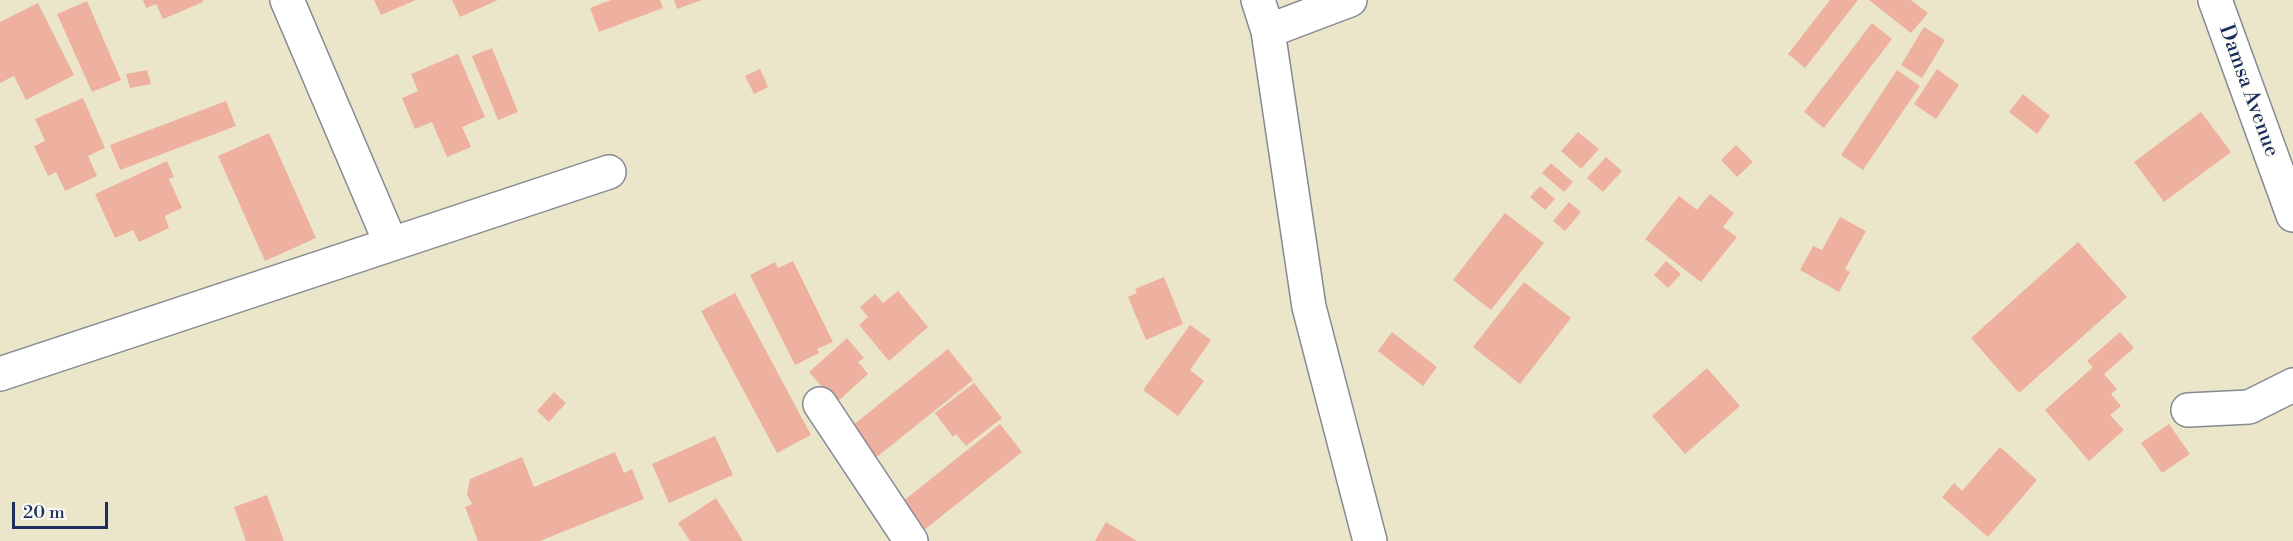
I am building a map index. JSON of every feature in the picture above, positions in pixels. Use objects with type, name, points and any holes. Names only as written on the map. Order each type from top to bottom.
[{"type":"street","points":[[287,0],[391,244]]},
{"type":"street","points":[[1258,0],[1268,31],[1309,307],[1370,541]]},
{"type":"street","points":[[1268,31],[1350,0]]},
{"type":"street","name":"Damsa Avenue","points":[[2215,0],[2293,215]]},
{"type":"street","points":[[0,375],[609,172]]},
{"type":"street","points":[[2188,410],[2249,407],[2293,385]]},
{"type":"street","points":[[820,404],[910,541]]},
{"type":"building","points":[[143,0],[203,0],[203,2],[163,19],[156,4],[146,8]]},
{"type":"building","points":[[374,0],[416,0],[381,15]]},
{"type":"building","points":[[452,0],[498,0],[460,17]]},
{"type":"building","points":[[611,0],[660,0],[663,8],[599,32],[590,8]]},
{"type":"building","points":[[674,0],[702,0],[677,9]]},
{"type":"building","points":[[1830,0],[1858,0],[1805,68],[1788,54]]},
{"type":"building","points":[[1869,0],[1911,0],[1928,13],[1911,33]]},
{"type":"building","points":[[87,1],[121,80],[92,92],[57,14]]},
{"type":"building","points":[[38,3],[74,75],[26,100],[14,76],[0,83],[0,22]]},
{"type":"building","points":[[1872,23],[1892,39],[1824,128],[1804,112]]},
{"type":"building","points":[[1924,27],[1945,40],[1922,78],[1901,65]]},
{"type":"building","points":[[492,48],[518,112],[498,120],[472,56]]},
{"type":"building","points":[[458,54],[485,117],[462,127],[471,147],[447,157],[432,122],[415,129],[402,98],[418,91],[411,74]]},
{"type":"building","points":[[760,69],[768,87],[754,94],[745,76]]},
{"type":"building","points":[[1937,69],[1959,85],[1936,119],[1914,104]]},
{"type":"building","points":[[147,70],[151,84],[130,88],[126,74]]},
{"type":"building","points":[[1897,70],[1920,86],[1863,170],[1841,155]]},
{"type":"building","points":[[2023,94],[2050,116],[2037,134],[2009,112]]},
{"type":"building","points":[[83,98],[105,148],[88,156],[97,176],[65,191],[56,172],[48,176],[34,146],[45,141],[35,119]]},
{"type":"building","points":[[226,101],[236,126],[120,170],[110,145]]},
{"type":"building","points":[[2201,112],[2231,152],[2164,202],[2134,162]]},
{"type":"building","points":[[1578,132],[1599,149],[1581,169],[1561,151]]},
{"type":"building","points":[[269,133],[316,238],[265,261],[218,156]]},
{"type":"building","points":[[1736,145],[1753,162],[1737,177],[1721,160]]},
{"type":"building","points":[[1606,157],[1622,171],[1603,192],[1587,178]]},
{"type":"building","points":[[167,161],[174,177],[169,179],[182,208],[165,216],[169,228],[139,242],[133,230],[115,238],[95,194]]},
{"type":"building","points":[[1551,163],[1573,182],[1564,192],[1542,173]]},
{"type":"building","points":[[1540,186],[1555,199],[1545,210],[1530,197]]},
{"type":"building","points":[[1710,194],[1734,213],[1723,227],[1737,237],[1701,282],[1645,239],[1679,196],[1697,210]]},
{"type":"building","points":[[1569,202],[1581,212],[1565,231],[1553,221]]},
{"type":"building","points":[[1505,213],[1544,243],[1491,310],[1453,280]]},
{"type":"building","points":[[1840,217],[1866,231],[1845,269],[1850,272],[1839,292],[1800,270],[1813,246],[1822,250]]},
{"type":"building","points":[[2078,242],[2127,297],[2019,393],[1971,338]]},
{"type":"building","points":[[793,261],[833,342],[817,349],[819,353],[795,365],[750,275],[775,262],[778,268]]},
{"type":"building","points":[[1666,261],[1681,274],[1668,288],[1654,275]]},
{"type":"building","points":[[1164,277],[1183,324],[1146,340],[1128,297],[1137,293],[1135,289]]},
{"type":"building","points":[[1524,282],[1571,318],[1520,384],[1473,347]]},
{"type":"building","points":[[898,291],[928,327],[889,361],[859,325],[868,317],[860,307],[875,294],[883,303]]},
{"type":"building","points":[[735,293],[811,435],[777,453],[701,311]]},
{"type":"building","points":[[1190,325],[1211,340],[1190,370],[1204,381],[1178,416],[1143,390]]},
{"type":"building","points":[[1392,332],[1437,367],[1423,386],[1378,351]]},
{"type":"building","points":[[2120,332],[2134,348],[2104,374],[2117,389],[2111,394],[2121,406],[2110,415],[2124,430],[2089,461],[2045,410],[2093,367],[2087,361]]},
{"type":"building","points":[[847,338],[864,358],[858,362],[868,374],[836,403],[809,372]]},
{"type":"building","points":[[948,349],[973,380],[868,464],[843,433]]},
{"type":"building","points":[[1707,368],[1740,406],[1685,454],[1652,416]]},
{"type":"building","points":[[974,383],[1002,418],[966,446],[956,434],[953,437],[935,413]]},
{"type":"building","points":[[554,392],[566,403],[549,422],[537,411]]},
{"type":"building","points":[[1000,424],[1022,452],[919,534],[897,506]]},
{"type":"building","points":[[2169,424],[2190,454],[2162,473],[2141,443]]},
{"type":"building","points":[[715,436],[733,475],[669,503],[652,464]]},
{"type":"building","points":[[2000,447],[2037,480],[1988,537],[1942,497],[1954,483],[1962,491]]},
{"type":"building","points":[[615,452],[624,473],[632,469],[644,499],[540,541],[478,541],[465,507],[472,504],[467,494],[470,479],[522,457],[534,487]]},
{"type":"building","points":[[267,495],[284,541],[246,541],[234,507]]},
{"type":"building","points":[[716,498],[743,541],[690,541],[678,523]]},
{"type":"building","points":[[1106,522],[1137,541],[1095,541]]}]
